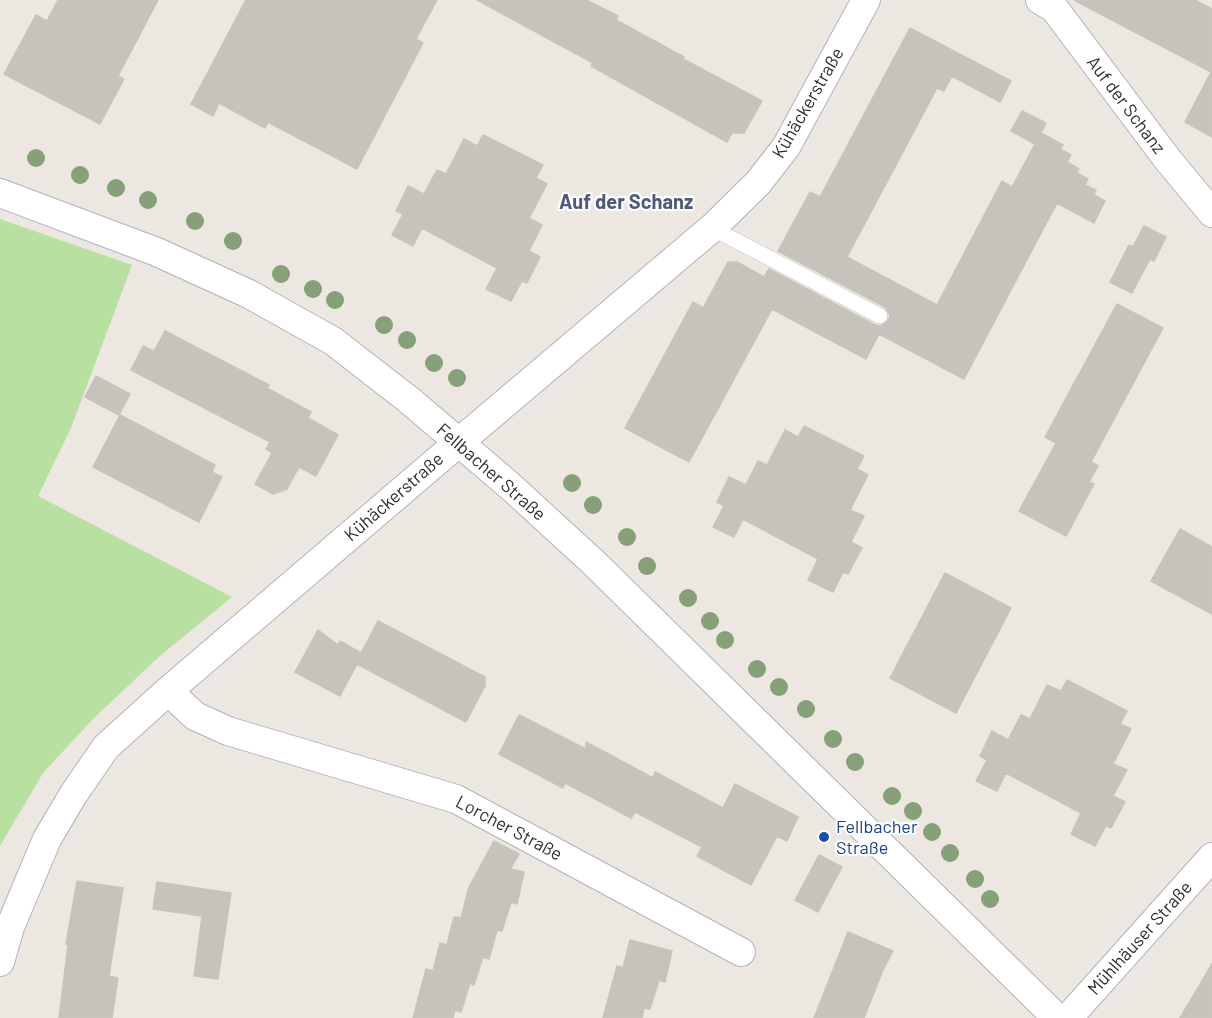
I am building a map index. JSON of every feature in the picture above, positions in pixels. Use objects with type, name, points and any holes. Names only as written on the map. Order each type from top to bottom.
[{"type":"street","name":"Kühäckerstraße","points":[[0,962],[26,884],[47,839],[73,795],[106,747],[458,442],[712,228],[758,183],[786,147],[866,0]]},
{"type":"street","name":"Auf der Schanz","points":[[1040,0],[1053,8],[1168,160],[1212,213]]},
{"type":"street","name":"Fellbacher Straße","points":[[0,193],[157,252],[249,294],[333,341],[409,400],[510,486],[593,562],[1057,1018]]},
{"type":"street","name":"Lorcher Straße","points":[[168,691],[195,716],[228,731],[456,799],[741,952]]},
{"type":"street","name":"Mühlhäuser Straße","points":[[1068,1018],[1212,857]]},
{"type":"lane","points":[[712,228],[880,316]]},
{"type":"green space","points":[[0,219],[132,265],[71,428],[38,496],[232,597],[161,655],[93,719],[43,773],[0,846]]},
{"type":"building","points":[[58,0],[158,0],[118,76],[124,79],[100,124],[4,74],[36,15],[47,21]]},
{"type":"building","points":[[246,0],[437,0],[416,39],[423,43],[357,169],[268,122],[265,128],[219,103],[213,116],[191,104]]},
{"type":"building","points":[[477,0],[586,0],[618,16],[616,20],[684,57],[683,59],[762,101],[744,133],[732,133],[727,142],[591,66],[593,63]]},
{"type":"building","points":[[1074,0],[1195,0],[1212,9],[1212,137],[1185,122],[1211,72]]},
{"type":"building","points":[[910,28],[1011,81],[1000,102],[952,76],[944,91],[937,88],[847,257],[937,305],[1002,181],[1012,187],[1035,144],[1011,131],[1022,111],[1046,123],[1041,133],[1063,145],[1060,149],[1071,155],[1067,162],[1079,169],[1077,173],[1088,179],[1085,185],[1096,190],[1094,195],[1105,201],[1094,223],[1057,203],[964,379],[879,334],[866,359],[772,309],[689,462],[625,428],[693,302],[703,308],[728,262],[737,262],[764,277],[769,269],[875,325],[881,326],[888,321],[890,315],[885,307],[778,251],[810,192],[820,197]]},
{"type":"building","points":[[483,135],[543,165],[536,178],[547,184],[529,218],[542,225],[529,251],[540,257],[527,283],[522,281],[511,301],[486,289],[497,268],[422,228],[413,246],[392,235],[403,214],[396,211],[408,186],[424,194],[437,170],[446,174],[464,139],[477,146]]},
{"type":"building","points":[[1144,226],[1166,237],[1154,261],[1150,259],[1132,293],[1110,282],[1129,245],[1133,247]]},
{"type":"building","points":[[1117,304],[1163,328],[1091,462],[1098,466],[1089,482],[1094,484],[1066,536],[1019,511],[1056,443],[1045,437]]},
{"type":"building","points":[[165,331],[269,385],[267,388],[311,412],[308,418],[338,435],[316,476],[299,467],[287,489],[273,494],[255,484],[272,453],[266,449],[270,442],[131,370],[143,346],[154,351]]},
{"type":"building","points":[[96,376],[130,394],[119,415],[85,397]]},
{"type":"building","points":[[120,415],[215,465],[212,472],[222,477],[199,522],[93,467]]},
{"type":"building","points":[[804,426],[864,456],[857,469],[868,475],[850,510],[864,516],[851,542],[862,548],[848,574],[843,572],[833,592],[808,580],[818,559],[743,519],[734,537],[713,527],[724,506],[717,502],[729,477],[746,485],[758,461],[767,465],[785,430],[798,437]]},
{"type":"building","points":[[1180,529],[1212,547],[1212,614],[1151,581]]},
{"type":"building","points":[[945,573],[1011,608],[956,713],[890,678]]},
{"type":"building","points":[[378,621],[485,677],[485,686],[466,722],[357,664],[340,696],[295,672],[318,630],[338,645],[340,641],[361,653]]},
{"type":"building","points":[[1067,680],[1127,711],[1120,724],[1131,729],[1113,764],[1127,770],[1113,796],[1125,802],[1111,828],[1106,826],[1095,846],[1071,834],[1081,813],[1006,773],[997,791],[976,781],[987,760],[980,756],[992,731],[1008,740],[1021,715],[1030,719],[1047,685],[1061,691]]},
{"type":"building","points":[[519,715],[586,749],[586,742],[653,778],[655,772],[723,808],[735,784],[798,817],[787,841],[777,836],[751,885],[697,856],[702,847],[635,812],[631,818],[565,783],[563,788],[499,754]]},
{"type":"building","points":[[494,841],[519,854],[510,869],[524,872],[517,904],[511,902],[502,931],[497,930],[489,959],[483,957],[474,985],[470,983],[461,1012],[455,1010],[453,1018],[413,1018],[426,969],[433,971],[440,943],[447,945],[454,917],[461,918],[469,887]]},
{"type":"building","points":[[819,855],[842,867],[818,912],[795,900]]},
{"type":"building","points":[[77,881],[123,888],[109,976],[118,978],[112,1018],[59,1018],[68,945],[66,944]]},
{"type":"building","points":[[157,882],[231,893],[218,979],[194,976],[202,916],[153,909]]},
{"type":"building","points":[[848,932],[893,951],[864,1018],[814,1018]]},
{"type":"building","points":[[630,940],[672,951],[665,982],[659,980],[650,1009],[644,1008],[642,1018],[603,1018],[617,966],[623,968]]},
{"type":"building","points":[[1212,964],[1212,1018],[1180,1018]]},
{"type":"place","name":"Fellbacher Straße","points":[[824,837]]},
{"type":"district","name":"Auf der Schanz","points":[[626,202]]}]
